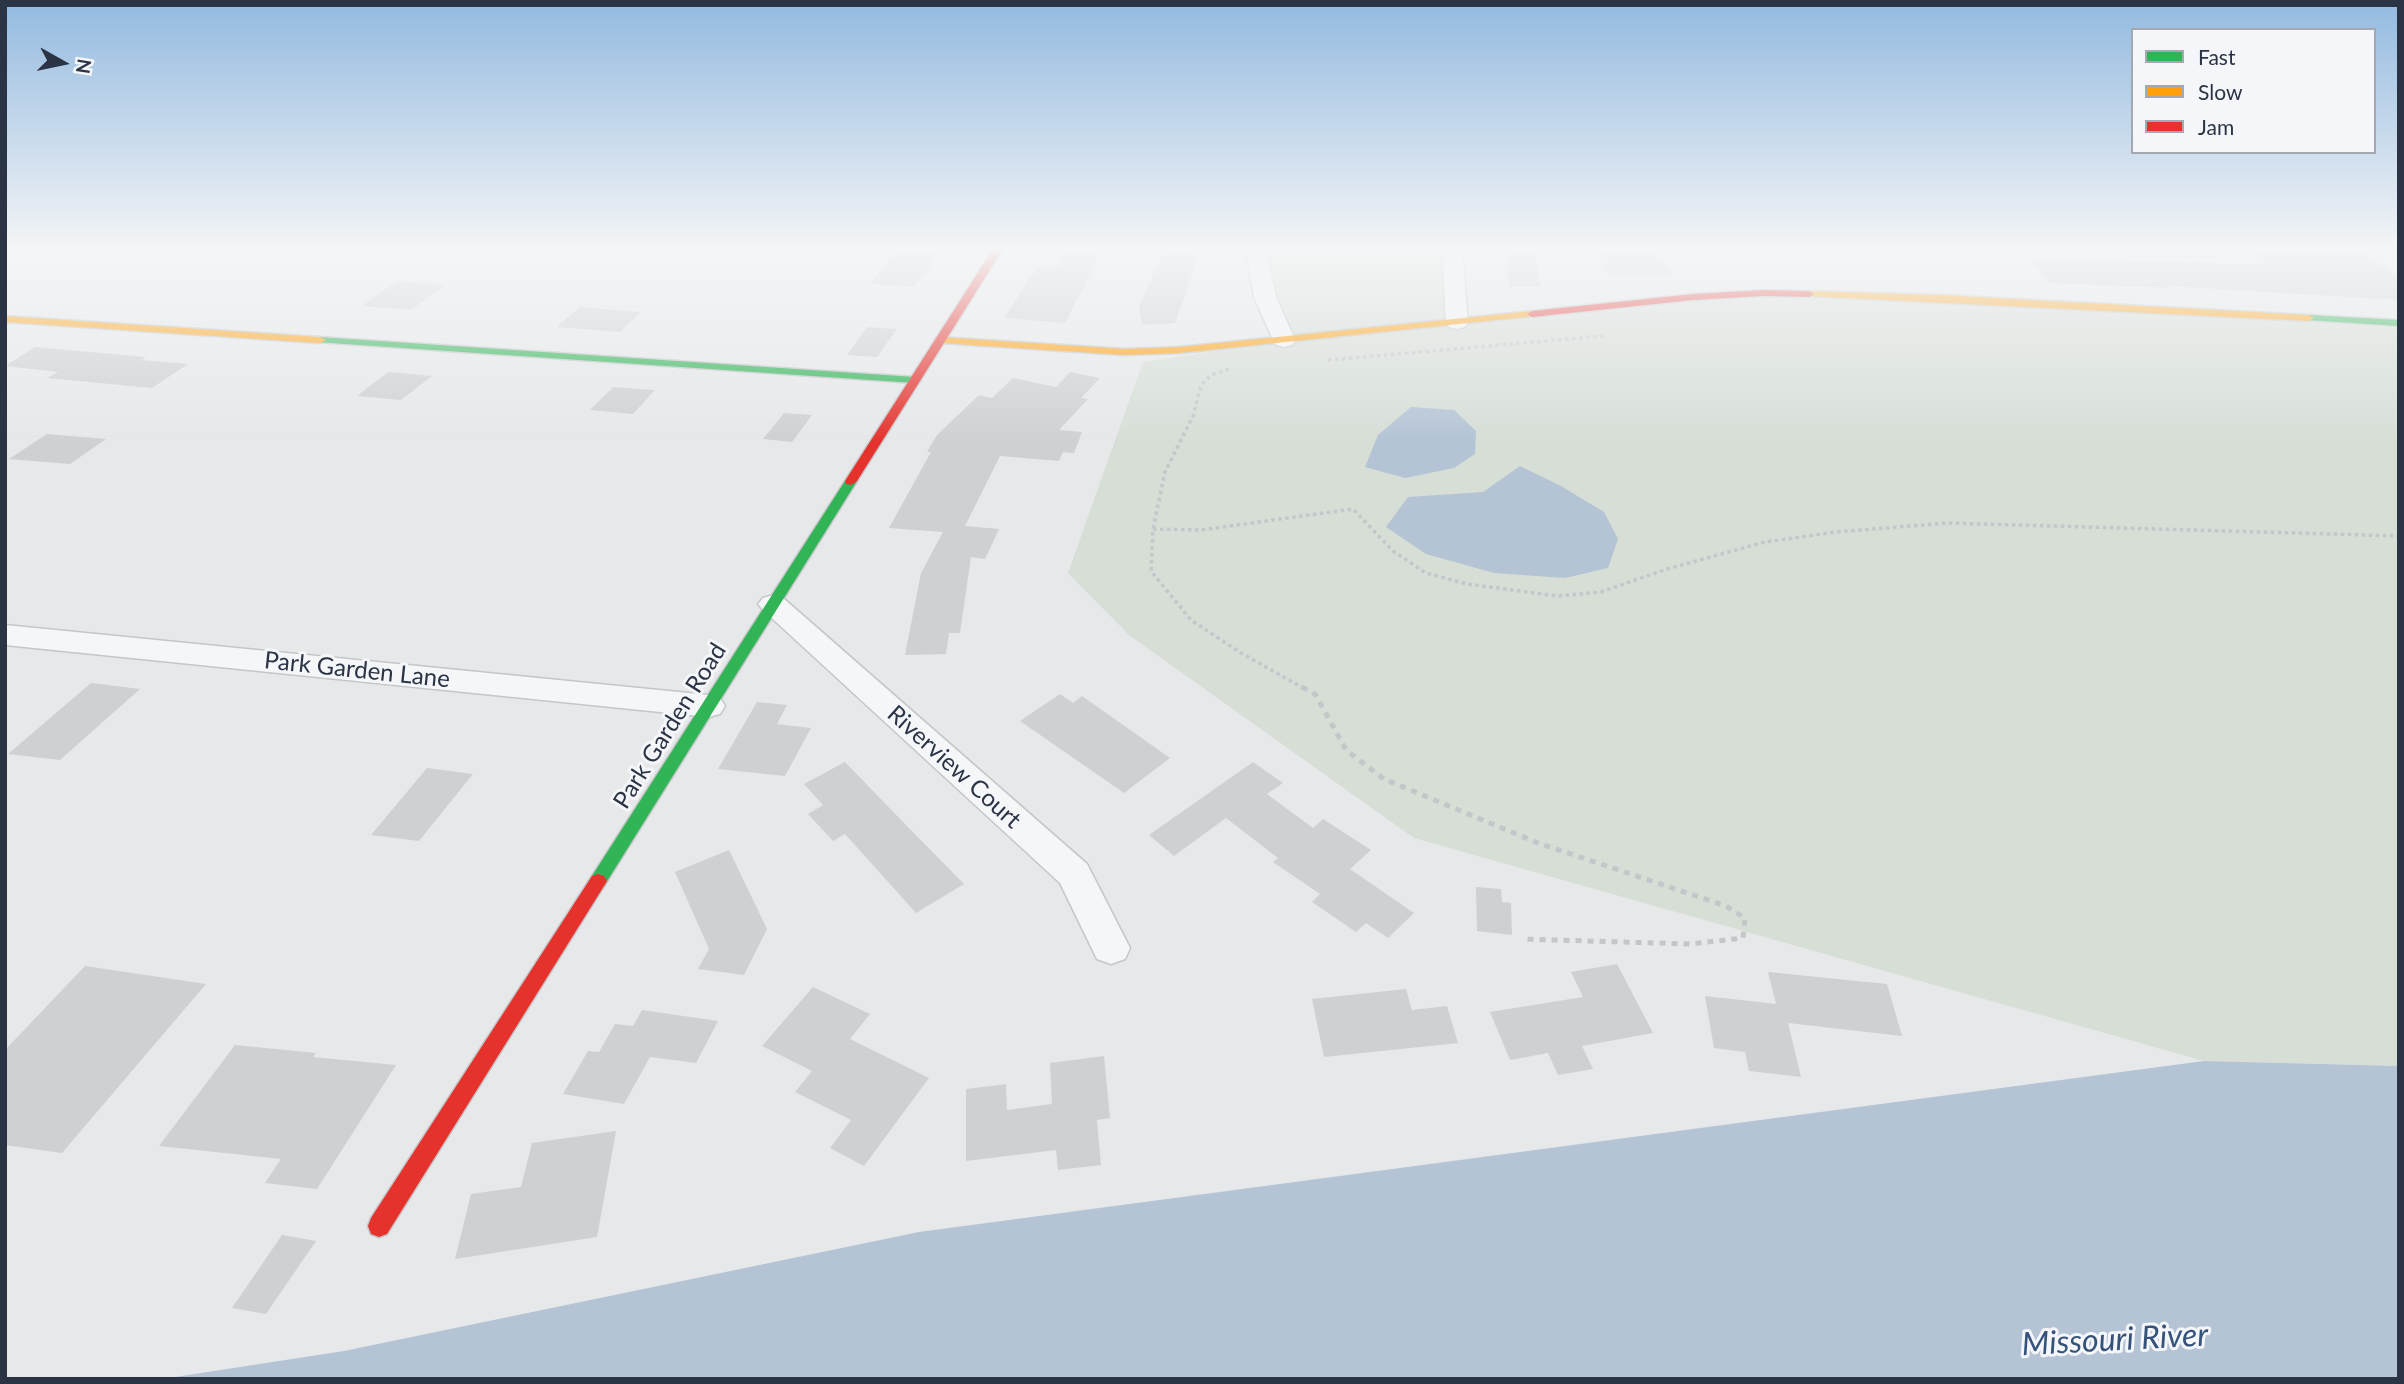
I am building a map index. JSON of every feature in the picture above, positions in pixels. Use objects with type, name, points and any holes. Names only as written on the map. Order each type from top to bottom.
[{"type":"street","name":"Park Garden Road","points":[[379,1226],[957,314]]},
{"type":"street","points":[[1272,314],[1284,340]]},
{"type":"street","points":[[1456,314],[1457,321]]},
{"type":"street","points":[[940,340],[1125,352],[1179,351],[1530,314]]},
{"type":"street","points":[[2227,314],[2399,323]]},
{"type":"street","points":[[5,319],[915,380]]},
{"type":"street","name":"Riverview Court","points":[[773,604],[1074,874],[1111,948]]},
{"type":"street","name":"Park Garden Lane","points":[[5,635],[709,706]]},
{"type":"path","points":[[1316,360],[1603,336]]},
{"type":"path","points":[[1236,366],[1211,374],[1201,385],[1194,416],[1165,472],[1153,529],[1151,571],[1191,620],[1241,653],[1315,694],[1346,750],[1384,779],[1538,843],[1726,906],[1745,918],[1743,938],[1703,943],[1522,939]]},
{"type":"path","points":[[1153,529],[1201,530],[1353,509],[1393,551],[1426,573],[1466,584],[1558,596],[1601,592],[1667,569],[1765,542],[1836,532],[1948,523],[2399,536]]},
{"type":"shaded area","points":[[1276,314],[1456,314],[1457,321],[1538,314],[2200,314],[2399,323],[2399,1066],[2204,1061],[1414,838],[1129,635],[1068,573],[1143,362],[1284,340]]},
{"type":"water","points":[[1411,407],[1454,410],[1476,431],[1475,454],[1454,468],[1405,478],[1365,467],[1378,435]]},
{"type":"water","points":[[1520,466],[1561,486],[1604,512],[1618,539],[1608,568],[1565,578],[1494,573],[1426,554],[1386,527],[1408,497],[1483,492]]},
{"type":"water","name":"Missouri River","points":[[2204,1061],[2399,1066],[2399,1379],[162,1379],[344,1351],[919,1232]]},
{"type":"building","points":[[572,314],[639,314],[620,332],[557,327]]},
{"type":"building","points":[[1007,314],[1070,314],[1065,323],[1004,318]]},
{"type":"building","points":[[1140,314],[1178,314],[1175,323],[1142,325]]},
{"type":"building","points":[[867,327],[897,329],[877,357],[847,355]]},
{"type":"building","points":[[35,347],[146,357],[142,360],[188,364],[152,388],[47,378],[58,372],[5,366]]},
{"type":"building","points":[[388,372],[432,376],[401,400],[357,396]]},
{"type":"building","points":[[1070,372],[1100,378],[1081,398],[1088,399],[1059,430],[1082,432],[1074,453],[1063,452],[1059,461],[1000,456],[965,526],[999,529],[985,559],[971,557],[960,633],[949,633],[946,654],[905,655],[921,573],[943,532],[889,528],[931,452],[927,452],[937,435],[979,395],[992,398],[1013,378],[1056,387]]},
{"type":"building","points":[[613,387],[655,390],[633,414],[590,410]]},
{"type":"building","points":[[784,413],[812,415],[792,442],[763,439]]},
{"type":"building","points":[[47,434],[106,439],[70,464],[9,459]]},
{"type":"building","points":[[91,683],[140,689],[60,760],[8,754]]},
{"type":"building","points":[[1060,694],[1073,703],[1082,696],[1170,758],[1124,793],[1020,721]]},
{"type":"building","points":[[757,702],[787,705],[777,724],[811,728],[785,776],[718,769]]},
{"type":"building","points":[[845,762],[964,884],[916,913],[845,834],[833,841],[808,814],[823,805],[804,784]]},
{"type":"building","points":[[1253,762],[1283,783],[1267,794],[1313,828],[1323,819],[1371,850],[1350,869],[1414,913],[1388,938],[1366,923],[1356,932],[1312,902],[1320,894],[1273,862],[1278,858],[1226,818],[1174,856],[1149,835]]},
{"type":"building","points":[[427,768],[473,774],[419,841],[371,835]]},
{"type":"building","points":[[729,850],[767,929],[744,975],[698,969],[709,949],[675,872]]},
{"type":"building","points":[[1476,887],[1501,889],[1502,902],[1511,903],[1512,935],[1477,931]]},
{"type":"building","points":[[1617,964],[1653,1033],[1582,1046],[1593,1069],[1558,1075],[1548,1053],[1510,1060],[1490,1012],[1583,997],[1571,972]]},
{"type":"building","points":[[85,966],[206,984],[62,1153],[5,1145],[5,1050]]},
{"type":"building","points":[[1768,972],[1887,984],[1902,1036],[1788,1023],[1801,1077],[1749,1071],[1745,1052],[1714,1048],[1705,996],[1776,1004]]},
{"type":"building","points":[[813,987],[870,1014],[850,1039],[929,1078],[864,1166],[830,1148],[851,1120],[795,1092],[812,1071],[762,1046]]},
{"type":"building","points":[[1406,989],[1412,1010],[1447,1006],[1458,1043],[1324,1057],[1312,999]]},
{"type":"building","points":[[642,1010],[718,1021],[696,1063],[650,1057],[624,1104],[563,1094],[588,1051],[599,1052],[615,1024],[633,1026]]},
{"type":"building","points":[[235,1045],[316,1053],[313,1057],[396,1065],[317,1189],[265,1183],[281,1159],[159,1146]]},
{"type":"building","points":[[1104,1056],[1110,1118],[1097,1120],[1101,1165],[1058,1170],[1056,1150],[966,1161],[966,1089],[1006,1084],[1007,1110],[1052,1104],[1050,1063]]},
{"type":"building","points":[[616,1131],[597,1237],[455,1259],[471,1194],[521,1187],[532,1143]]},
{"type":"building","points":[[282,1235],[316,1241],[266,1314],[232,1308]]},
{"type":"traffic: fast","points":[[2309,318],[2399,323]]},
{"type":"traffic: fast","points":[[320,340],[915,380]]},
{"type":"traffic: fast","points":[[598,881],[851,481]]},
{"type":"traffic: slow","points":[[940,340],[1125,352],[1179,350],[1532,314]]},
{"type":"traffic: slow","points":[[2228,314],[2309,318]]},
{"type":"traffic: slow","points":[[5,319],[320,340]]},
{"type":"traffic: jam","points":[[851,481],[957,314]]},
{"type":"traffic: jam","points":[[379,1226],[598,881]]}]
